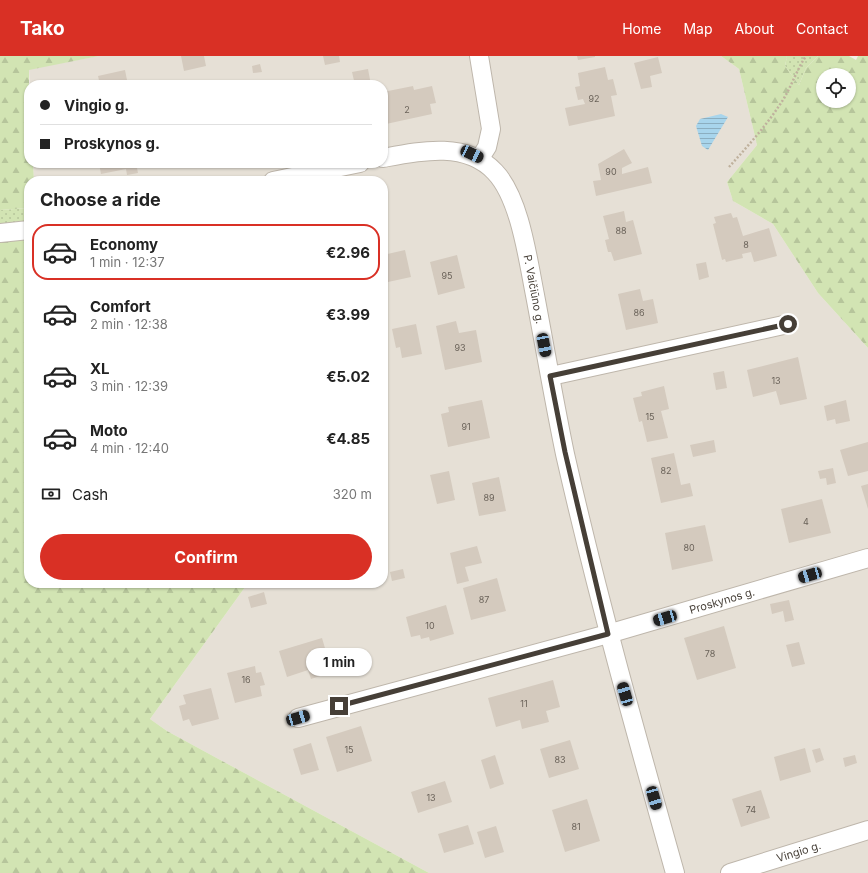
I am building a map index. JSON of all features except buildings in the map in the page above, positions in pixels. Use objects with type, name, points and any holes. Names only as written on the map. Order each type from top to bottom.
[{"type":"street","points":[[388,157],[414,152],[443,150],[476,156],[487,148],[491,129],[479,56]]},
{"type":"street","name":"P. Vaičiūno g.","points":[[476,156],[496,172],[509,191],[523,238],[565,452],[608,634],[675,873]]},
{"type":"street","points":[[297,176],[336,168]]},
{"type":"street","points":[[0,234],[24,231]]},
{"type":"street","points":[[550,376],[788,324]]},
{"type":"street","name":"Proskynos g.","points":[[298,718],[608,634],[868,558]]},
{"type":"street","name":"Vingio g.","points":[[730,873],[868,830]]},
{"type":"path","points":[[728,168],[750,144],[781,103],[793,83],[798,67],[806,56]]},
{"type":"shaded area","points":[[99,56],[721,56],[739,69],[757,145],[727,182],[733,201],[773,224],[818,293],[868,348],[868,873],[429,873],[167,731],[150,719],[244,588],[388,588],[388,176],[34,176],[33,168],[388,168],[388,80],[30,80],[29,69]]},
{"type":"green space","points":[[0,56],[99,56],[29,70],[29,80],[24,80],[24,168],[33,168],[34,176],[24,176],[24,208],[0,210]]},
{"type":"green space","points":[[721,56],[787,56],[785,66],[799,85],[806,68],[818,56],[849,56],[856,60],[858,56],[868,56],[868,348],[818,293],[773,224],[733,201],[727,182],[757,145],[739,69]]},
{"type":"green space","points":[[787,56],[818,56],[806,68],[799,85],[785,66]]},
{"type":"green space","points":[[24,208],[24,223],[0,224],[0,210]]},
{"type":"green space","points":[[24,240],[24,588],[244,588],[150,719],[167,731],[429,873],[0,873],[0,241]]},
{"type":"water","points":[[721,114],[728,117],[708,150],[702,146],[696,126],[700,119]]},
{"type":"route","points":[[339,706],[608,634],[565,452],[550,376],[788,324]]}]
